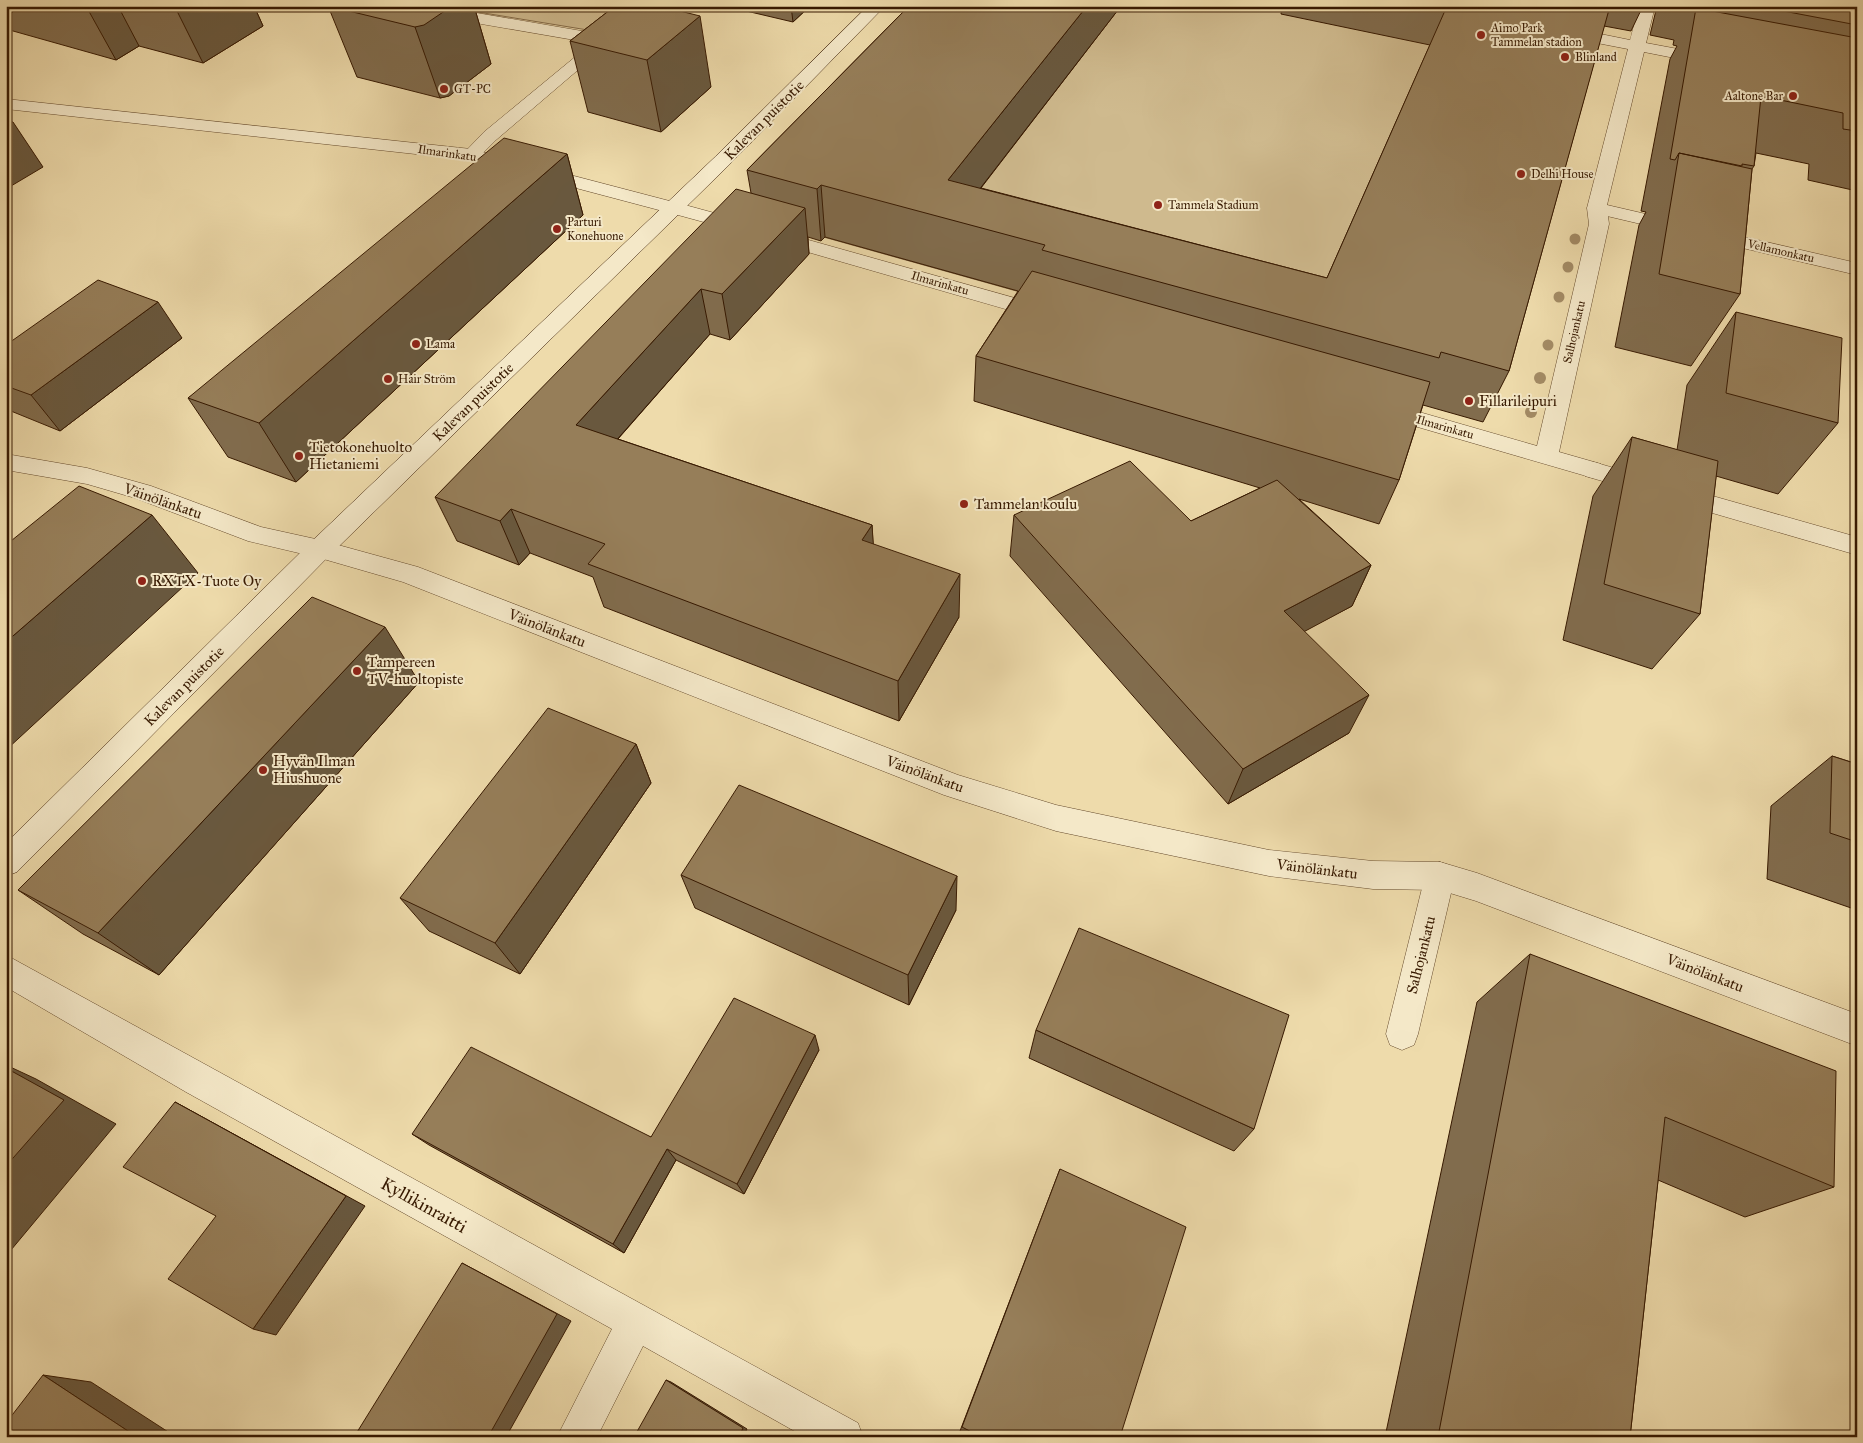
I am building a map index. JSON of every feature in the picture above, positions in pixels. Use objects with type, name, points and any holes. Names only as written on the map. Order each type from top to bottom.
[{"type":"street","points":[[406,6],[605,40],[490,136],[471,155]]},
{"type":"street","name":"Kalevan puistotie","points":[[6,863],[320,549],[674,208],[877,6]]},
{"type":"street","name":"Salhojankatu","points":[[1546,456],[1599,224],[1597,208],[1647,6]]},
{"type":"street","points":[[1552,29],[1724,63]]},
{"type":"street","name":"Ilmarinkatu","points":[[6,104],[471,155],[733,224],[1069,320]]},
{"type":"street","name":"Vellamonkatu","points":[[1597,208],[1857,269]]},
{"type":"street","name":"Ilmarinkatu","points":[[1357,402],[1857,546]]},
{"type":"street","name":"Väinölänkatu","points":[[6,462],[87,476],[143,492],[257,535],[320,549],[409,574],[954,786],[1056,818],[1269,863],[1373,875],[1440,876],[1477,887],[1857,1030]]},
{"type":"street","name":"Salhojankatu","points":[[1402,1034],[1440,876]]},
{"type":"street","name":"Kyllikinraitti","points":[[6,970],[198,1080],[844,1437]]},
{"type":"street","points":[[576,1437],[636,1323]]},
{"type":"shaded area","points":[[441,6],[640,6],[606,33]]},
{"type":"shaded area","name":"Tammela Stadium","points":[[1020,6],[1364,6],[1527,39],[1402,399],[820,236]]},
{"type":"building","points":[[164,6],[181,6],[176,9]]},
{"type":"building","points":[[328,6],[452,6],[424,25],[415,27]]},
{"type":"building","points":[[615,6],[660,6],[700,16],[647,60],[570,41]]},
{"type":"building","points":[[909,6],[1087,6],[948,180],[1327,278],[1447,6],[1610,6],[1509,371],[1441,352],[1439,358],[1042,250],[1045,245],[821,185],[817,189],[747,170]]},
{"type":"building","points":[[1757,6],[1857,6],[1857,25]]},
{"type":"building","points":[[1696,8],[1857,38],[1857,131],[1843,129],[1843,113],[1761,96],[1754,166],[1742,164],[1742,166],[1679,153],[1675,160],[1670,159]]},
{"type":"building","points":[[6,120],[13,122],[6,127]]},
{"type":"building","points":[[504,138],[567,154],[259,423],[188,398]]},
{"type":"building","points":[[1679,153],[1752,169],[1740,294],[1659,274]]},
{"type":"building","points":[[736,189],[805,208],[722,294],[701,289],[576,425],[872,525],[862,540],[960,574],[898,681],[588,564],[605,544],[511,509],[500,521],[435,497]]},
{"type":"building","points":[[1032,271],[1430,382],[1399,480],[976,356]]},
{"type":"building","points":[[98,280],[158,302],[31,395],[6,386],[6,345]]},
{"type":"building","points":[[1736,312],[1842,338],[1838,423],[1726,393]]},
{"type":"building","points":[[1632,437],[1718,461],[1700,614],[1604,584]]},
{"type":"building","points":[[1130,461],[1191,521],[1277,480],[1371,565],[1284,611],[1369,695],[1243,769],[1014,515]]},
{"type":"building","points":[[79,486],[152,515],[6,642],[6,545]]},
{"type":"building","points":[[312,597],[385,627],[98,933],[18,890]]},
{"type":"building","points":[[548,708],[636,744],[495,943],[400,898]]},
{"type":"building","points":[[1832,756],[1857,764],[1857,842],[1830,833]]},
{"type":"building","points":[[739,785],[957,876],[908,975],[681,875]]},
{"type":"building","points":[[1079,928],[1289,1015],[1254,1129],[1036,1030]]},
{"type":"building","points":[[1530,954],[1836,1071],[1834,1187],[1665,1117],[1630,1437],[1438,1437]]},
{"type":"building","points":[[734,998],[815,1035],[737,1184],[667,1149],[613,1244],[412,1134],[471,1047],[651,1137]]},
{"type":"building","points":[[6,1068],[64,1100],[6,1166]]},
{"type":"building","points":[[175,1102],[346,1196],[253,1329],[168,1279],[216,1216],[123,1167]]},
{"type":"building","points":[[1060,1169],[1186,1227],[1120,1437],[981,1437],[962,1427]]},
{"type":"building","points":[[462,1263],[557,1314],[488,1437],[354,1437]]},
{"type":"building","points":[[43,1375],[137,1437],[6,1437],[6,1423]]},
{"type":"building","points":[[666,1380],[743,1428],[739,1437],[634,1437]]},
{"type":"place","name":"Aimo Park Tammelan stadion","points":[[1481,35]]},
{"type":"place","name":"Blinland","points":[[1565,57]]},
{"type":"place","name":"GT-PC","points":[[444,89]]},
{"type":"place","name":"Aaltone Bar","points":[[1793,96]]},
{"type":"place","name":"Delhi House","points":[[1521,174]]},
{"type":"place","name":"Tammela Stadium","points":[[1158,205]]},
{"type":"place","name":"Parturi Konehuone","points":[[557,229]]},
{"type":"place","name":"Lama","points":[[416,344]]},
{"type":"place","name":"Hair Ström","points":[[388,379]]},
{"type":"place","name":"Fillarileipuri","points":[[1469,401]]},
{"type":"place","name":"Tietokonehuolto Hietaniemi","points":[[299,456]]},
{"type":"place","name":"Tammelan koulu","points":[[964,504]]},
{"type":"place","name":"RXTX-Tuote Oy","points":[[142,581]]},
{"type":"place","name":"Tampereen TV-huoltopiste","points":[[357,671]]},
{"type":"place","name":"Hyvän Ilman Hiushuone","points":[[263,770]]}]
